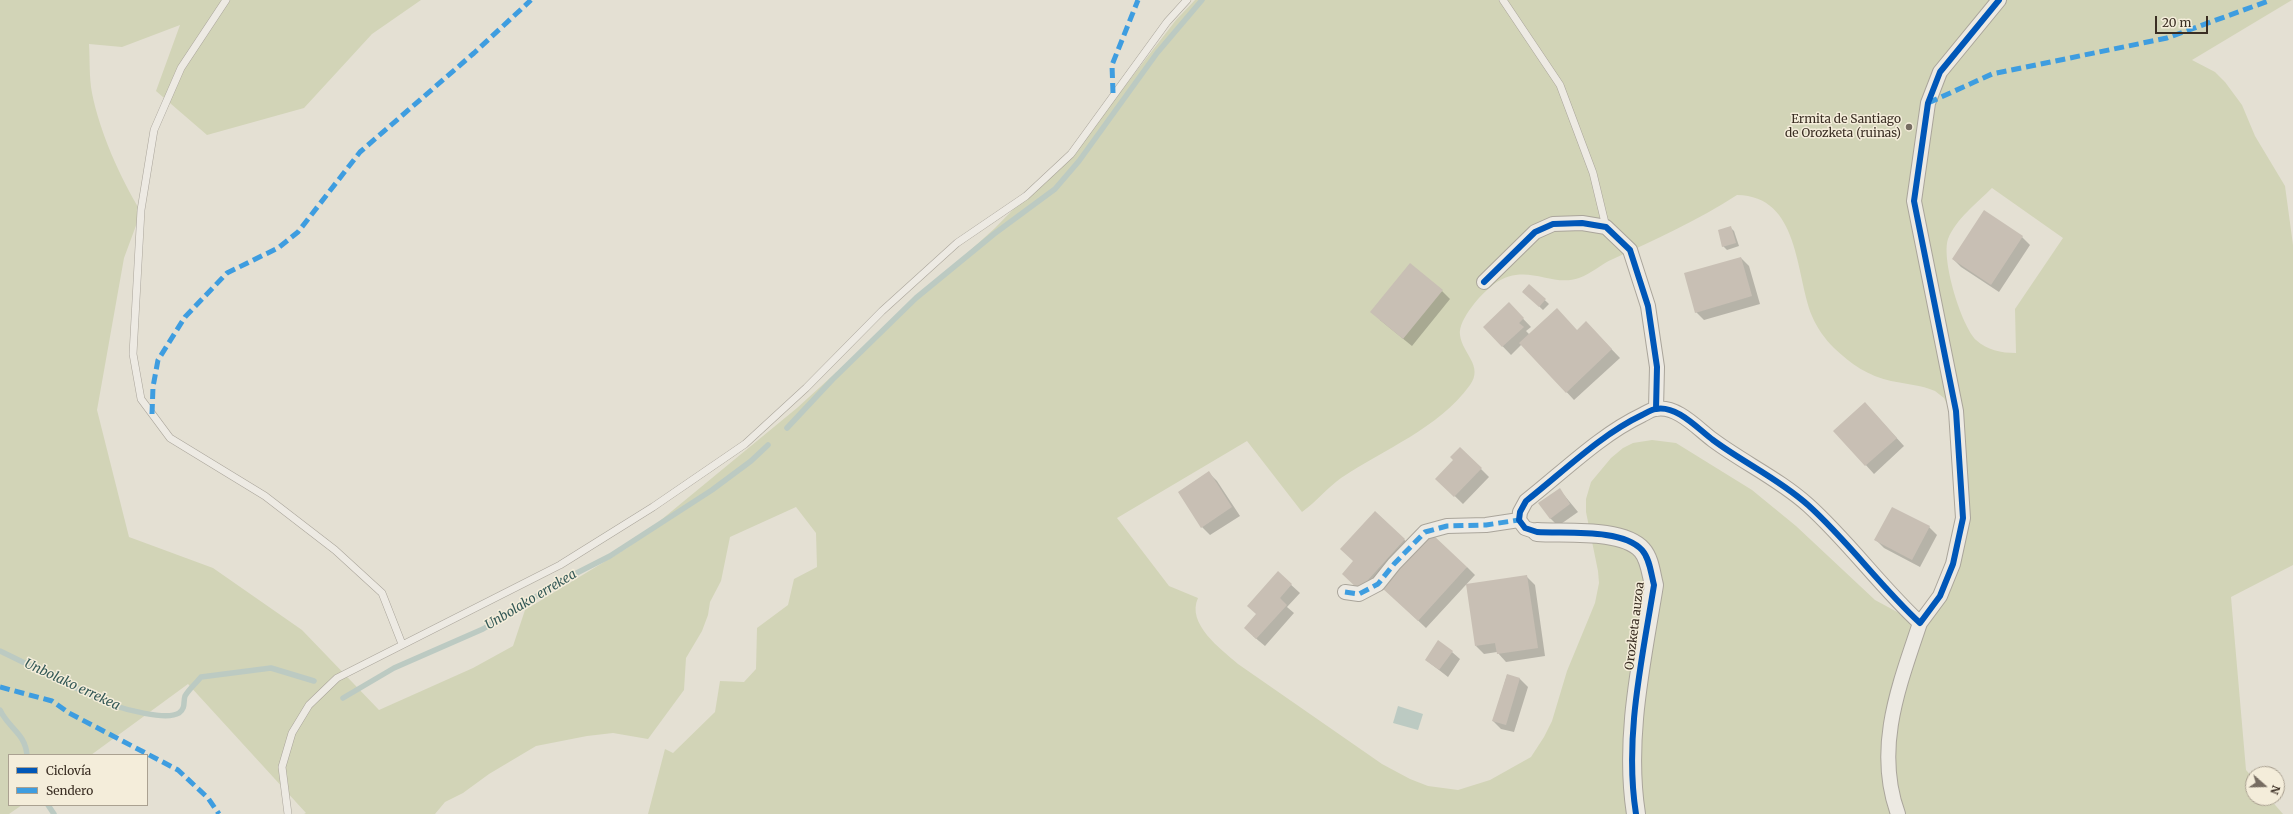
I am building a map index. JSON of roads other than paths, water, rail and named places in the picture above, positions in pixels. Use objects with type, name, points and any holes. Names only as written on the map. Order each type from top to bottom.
[{"type":"street","points":[[1898,814],[1890,785],[1887,766],[1888,736],[1896,693],[1920,623],[1940,596],[1953,564],[1963,518],[1956,411],[1914,201],[1928,103],[1940,72],[1999,0]]},
{"type":"street","points":[[1484,282],[1535,232],[1553,224],[1582,223],[1606,227],[1630,250],[1648,306],[1657,367],[1656,408]]},
{"type":"street","points":[[1519,520],[1526,501],[1624,424],[1656,408],[1667,409],[1678,414],[1714,441],[1774,478],[1807,504],[1846,542],[1892,597],[1920,623]]},
{"type":"street","points":[[1519,520],[1525,528],[1537,532]]},
{"type":"street","points":[[1346,592],[1359,594],[1378,584],[1394,564],[1425,532],[1447,526],[1486,525],[1519,520]]},
{"type":"street","name":"Orozketa auzoa","points":[[1537,532],[1613,536],[1642,550],[1650,567],[1654,585],[1635,711],[1631,782],[1636,814]]},
{"type":"lane","points":[[226,0],[181,68],[154,130],[141,210],[133,354],[141,399],[170,438],[265,496],[335,550],[382,593],[402,644]]},
{"type":"lane","points":[[288,814],[282,767],[292,733],[309,705],[337,678],[560,565],[653,507],[745,444],[806,388],[882,311],[957,244],[1026,196],[1071,154],[1131,69],[1167,22],[1187,0]]},
{"type":"lane","points":[[1503,0],[1560,85],[1593,173],[1606,227]]},
{"type":"waterway","points":[[787,428],[832,380],[916,298],[994,234],[1055,189],[1079,161],[1157,53],[1202,0]]},
{"type":"waterway","name":"Unbolako errekea","points":[[343,698],[394,668],[483,629],[563,580],[610,556],[712,490],[751,461],[768,445]]},
{"type":"waterway","name":"Unbolako errekea","points":[[0,651],[109,704],[134,711],[165,716],[173,715],[181,711],[186,694],[201,677],[271,668],[314,681]]},
{"type":"waterway","points":[[0,710],[20,736],[26,748],[27,754]]},
{"type":"waterway","points":[[49,806],[54,814]]},
{"type":"place","name":"Ermita de Santiago de Orozketa (ruinas)","points":[[1909,127]]}]
